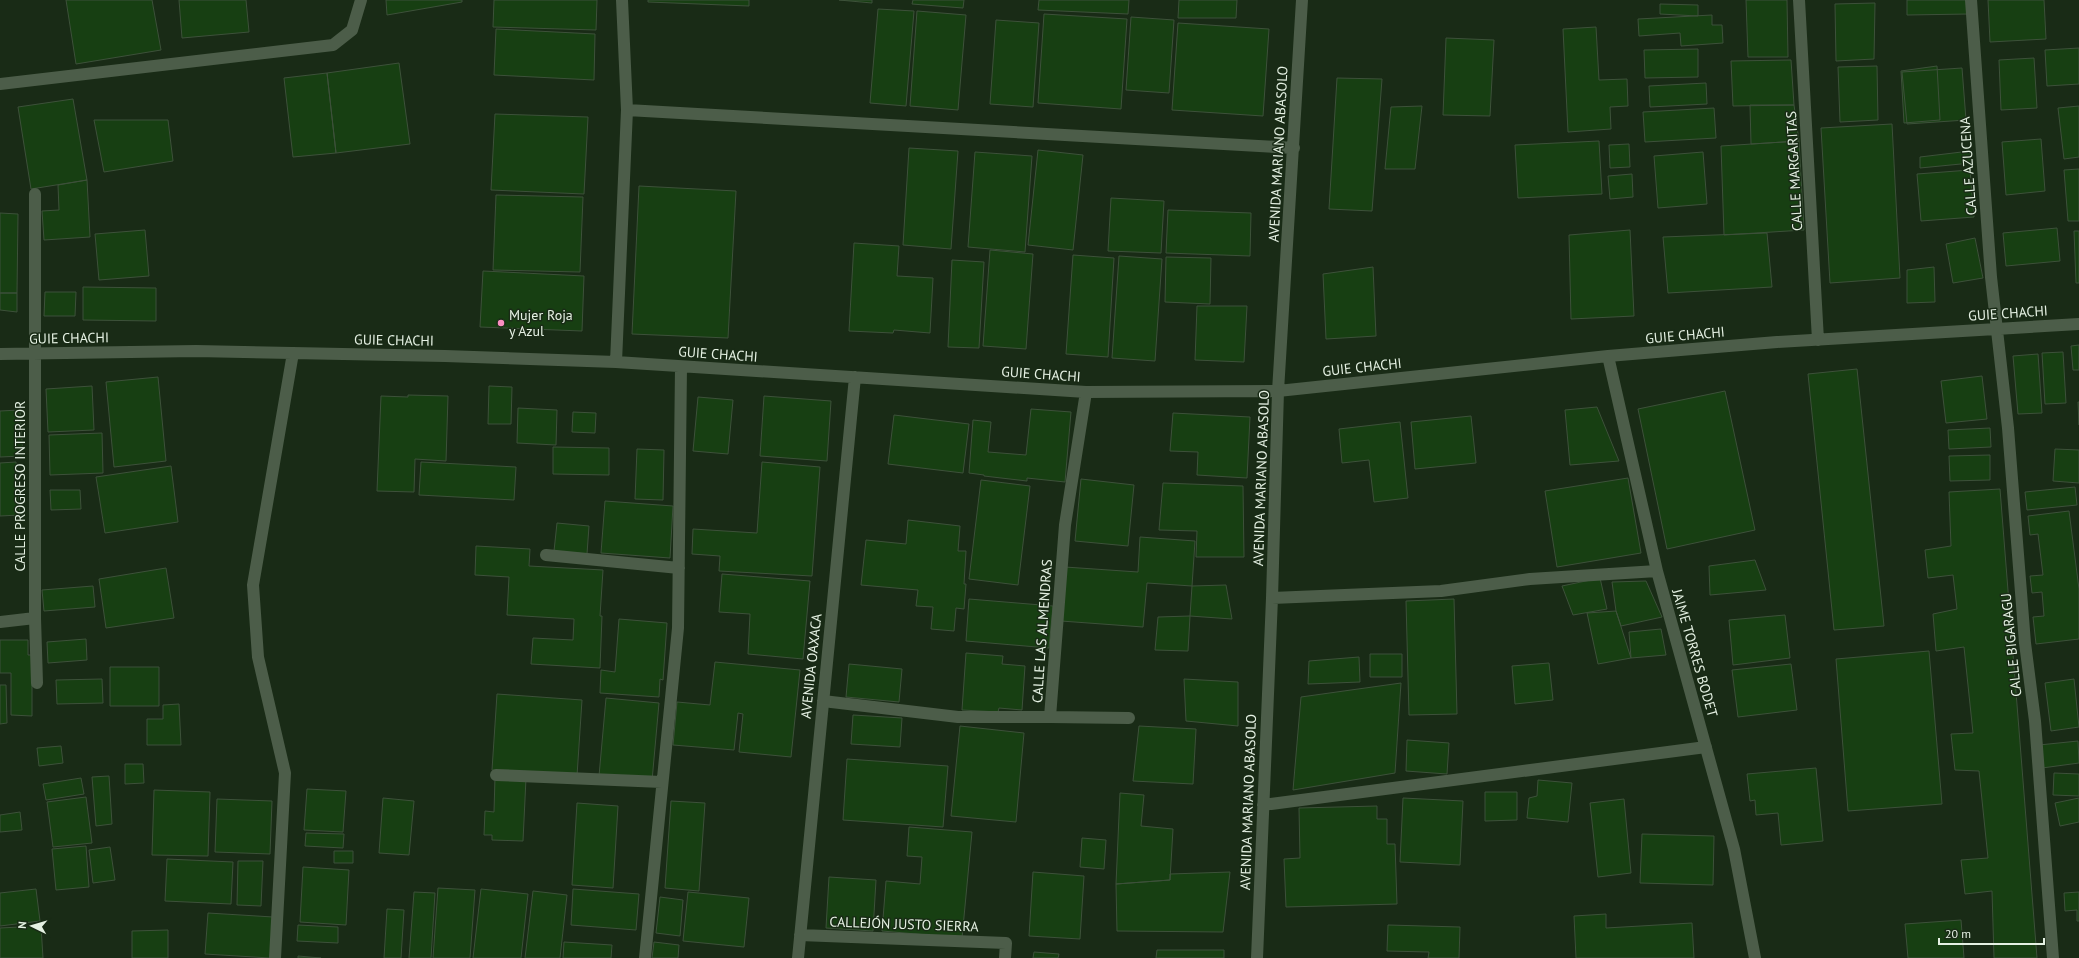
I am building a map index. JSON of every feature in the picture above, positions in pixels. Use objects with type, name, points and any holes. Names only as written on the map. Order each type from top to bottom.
[{"type":"street","points":[[0,84],[333,46],[352,30],[361,0]]},
{"type":"street","points":[[616,362],[627,110],[622,0]]},
{"type":"street","name":"AVENIDA MARIANO ABASOLO","points":[[1257,958],[1272,598],[1278,391],[1302,0]]},
{"type":"street","name":"CALLE MARGARITAS","points":[[1799,0],[1818,340]]},
{"type":"street","name":"CALLE AZUCENA","points":[[1971,0],[1991,277],[1998,329]]},
{"type":"street","points":[[627,110],[1294,148]]},
{"type":"street","name":"CALLE PROGRESO INTERIOR","points":[[35,194],[35,618],[37,683]]},
{"type":"street","name":"GUIE CHACHI","points":[[0,354],[196,351],[616,362],[1086,392],[1278,391],[1608,356],[1818,340],[2079,324]]},
{"type":"street","name":"CALLE BIGARAGU","points":[[1998,329],[2024,643],[2025,686],[2053,958]]},
{"type":"street","points":[[275,958],[285,773],[258,657],[254,585],[293,353]]},
{"type":"street","name":"JAIME TORRES BODET","points":[[1608,356],[1657,571],[1734,849],[1755,958]]},
{"type":"street","points":[[645,958],[678,628],[681,367]]},
{"type":"street","name":"AVENIDA OAXACA","points":[[798,958],[854,377]]},
{"type":"street","name":"CALLE LAS ALMENDRAS","points":[[823,701],[958,717],[1050,717],[1065,525],[1086,392]]},
{"type":"street","points":[[546,555],[679,568]]},
{"type":"street","points":[[1272,598],[1441,591],[1530,579],[1657,571]]},
{"type":"street","points":[[0,622],[35,618]]},
{"type":"street","points":[[1050,717],[1129,718]]},
{"type":"street","points":[[1263,805],[1706,747]]},
{"type":"street","points":[[496,775],[662,782]]},
{"type":"street","name":"CALLEJÓN JUSTO SIERRA","points":[[800,935],[1006,942],[1005,958]]},
{"type":"building","points":[[66,0],[152,0],[161,50],[76,64]]},
{"type":"building","points":[[179,0],[246,0],[249,32],[182,38]]},
{"type":"building","points":[[386,0],[462,0],[462,2],[387,15]]},
{"type":"building","points":[[494,0],[597,0],[596,30],[493,27]]},
{"type":"building","points":[[648,0],[749,0],[749,6],[648,2]]},
{"type":"building","points":[[839,0],[872,0],[872,3]]},
{"type":"building","points":[[913,0],[964,0],[963,8],[912,4]]},
{"type":"building","points":[[1039,0],[1129,0],[1128,14],[1038,10]]},
{"type":"building","points":[[1179,0],[1237,0],[1236,18],[1178,18]]},
{"type":"building","points":[[1746,0],[1787,0],[1788,57],[1748,57]]},
{"type":"building","points":[[1907,0],[1968,0],[1969,14],[1907,15]]},
{"type":"building","points":[[1988,0],[2044,0],[2046,39],[1990,42]]},
{"type":"building","points":[[1875,3],[1874,59],[1836,61],[1835,4]]},
{"type":"building","points":[[1660,4],[1698,5],[1698,16],[1660,14]]},
{"type":"building","points":[[878,9],[914,11],[906,106],[870,103]]},
{"type":"building","points":[[917,11],[966,15],[958,110],[910,106]]},
{"type":"building","points":[[1044,14],[1127,19],[1121,109],[1038,103]]},
{"type":"building","points":[[1712,15],[1712,25],[1722,25],[1723,43],[1681,46],[1680,33],[1639,36],[1638,19]]},
{"type":"building","points":[[1131,17],[1174,20],[1169,93],[1126,90]]},
{"type":"building","points":[[996,20],[1039,23],[1033,107],[990,104]]},
{"type":"building","points":[[1178,23],[1269,29],[1263,116],[1172,110]]},
{"type":"building","points":[[1596,27],[1599,80],[1627,79],[1628,106],[1610,107],[1611,129],[1568,132],[1563,29]]},
{"type":"building","points":[[496,29],[595,34],[594,80],[494,75]]},
{"type":"building","points":[[1446,38],[1494,40],[1490,116],[1443,115]]},
{"type":"building","points":[[2079,48],[2079,84],[2047,86],[2045,50]]},
{"type":"building","points":[[1698,49],[1698,77],[1645,78],[1644,50]]},
{"type":"building","points":[[2034,58],[2037,108],[2001,110],[1999,60]]},
{"type":"building","points":[[1791,60],[1794,105],[1733,106],[1731,61]]},
{"type":"building","points":[[399,63],[410,144],[336,153],[327,73]]},
{"type":"building","points":[[1877,66],[1878,120],[1840,122],[1838,67]]},
{"type":"building","points":[[1937,66],[1940,120],[1904,123],[1901,71]]},
{"type":"building","points":[[1962,68],[1966,120],[1907,124],[1902,72]]},
{"type":"building","points":[[327,73],[336,153],[293,157],[284,78]]},
{"type":"building","points":[[1337,78],[1382,79],[1372,211],[1329,209]]},
{"type":"building","points":[[1706,83],[1707,104],[1650,107],[1649,86]]},
{"type":"building","points":[[73,99],[87,180],[31,189],[18,107]]},
{"type":"building","points":[[1750,105],[1794,105],[1799,141],[1751,144]]},
{"type":"building","points":[[1422,106],[1415,169],[1385,169],[1391,107]]},
{"type":"building","points":[[2079,106],[2079,157],[2064,159],[2058,108]]},
{"type":"building","points":[[1714,108],[1716,138],[1645,142],[1643,112]]},
{"type":"building","points":[[495,114],[588,117],[584,194],[491,190]]},
{"type":"building","points":[[94,120],[168,120],[173,161],[104,172]]},
{"type":"building","points":[[1892,124],[1900,278],[1830,283],[1821,128]]},
{"type":"building","points":[[2041,139],[2045,191],[2006,195],[2002,142]]},
{"type":"building","points":[[1599,141],[1602,194],[1518,198],[1515,145]]},
{"type":"building","points":[[1799,141],[1804,230],[1724,235],[1721,146]]},
{"type":"building","points":[[1629,144],[1630,167],[1610,168],[1609,145]]},
{"type":"building","points":[[909,148],[958,151],[951,249],[903,245]]},
{"type":"building","points":[[1038,150],[1083,155],[1073,250],[1028,245]]},
{"type":"building","points":[[1970,151],[1971,163],[1920,168],[1920,157]]},
{"type":"building","points":[[975,152],[1032,156],[1025,252],[968,247]]},
{"type":"building","points":[[1703,152],[1707,204],[1658,208],[1654,156]]},
{"type":"building","points":[[2079,169],[2079,221],[2068,221],[2064,170]]},
{"type":"building","points":[[1970,170],[1974,217],[1921,221],[1917,174]]},
{"type":"building","points":[[1632,174],[1633,197],[1610,199],[1608,176]]},
{"type":"building","points":[[87,180],[90,237],[44,240],[42,211],[59,210],[58,185]]},
{"type":"building","points":[[639,186],[736,191],[728,338],[632,334]]},
{"type":"building","points":[[496,195],[583,197],[580,272],[493,270]]},
{"type":"building","points":[[1111,198],[1164,201],[1161,253],[1108,251]]},
{"type":"building","points":[[1168,210],[1251,213],[1250,256],[1166,253]]},
{"type":"building","points":[[0,213],[18,214],[17,293],[0,293]]},
{"type":"building","points":[[2057,228],[2060,261],[2006,266],[2003,233]]},
{"type":"building","points":[[145,230],[149,276],[99,280],[95,234]]},
{"type":"building","points":[[1630,230],[1634,316],[1571,319],[1569,235]]},
{"type":"building","points":[[2074,231],[2079,231],[2079,283],[2076,283]]},
{"type":"building","points":[[1767,233],[1772,287],[1668,293],[1663,237]]},
{"type":"building","points":[[1975,238],[1983,278],[1953,283],[1946,244]]},
{"type":"building","points":[[854,243],[899,246],[897,276],[933,278],[930,333],[894,330],[893,333],[849,331]]},
{"type":"building","points":[[990,250],[1033,254],[1026,349],[983,346]]},
{"type":"building","points":[[1073,255],[1114,258],[1108,357],[1066,354]]},
{"type":"building","points":[[1119,256],[1162,259],[1155,361],[1112,358]]},
{"type":"building","points":[[1166,257],[1211,258],[1210,304],[1165,302]]},
{"type":"building","points":[[952,260],[984,262],[979,348],[948,347]]},
{"type":"building","points":[[1373,267],[1376,336],[1326,339],[1323,274]]},
{"type":"building","points":[[1934,267],[1935,302],[1907,303],[1907,270]]},
{"type":"building","points":[[483,271],[584,276],[582,331],[480,327]]},
{"type":"building","points":[[83,287],[156,288],[156,321],[83,320]]},
{"type":"building","points":[[45,292],[76,292],[75,316],[44,316]]},
{"type":"building","points":[[0,293],[17,293],[17,312],[0,310]]},
{"type":"building","points":[[1197,306],[1247,306],[1244,362],[1195,360]]},
{"type":"building","points":[[2079,345],[2079,370],[2073,370],[2071,346]]},
{"type":"building","points":[[2063,352],[2066,403],[2045,404],[2042,353]]},
{"type":"building","points":[[2038,354],[2042,413],[2018,414],[2013,356]]},
{"type":"building","points":[[1857,369],[1884,626],[1834,630],[1808,374]]},
{"type":"building","points":[[1982,376],[1987,419],[1946,423],[1941,381]]},
{"type":"building","points":[[158,377],[166,461],[114,467],[106,382]]},
{"type":"building","points":[[92,386],[94,430],[48,432],[46,389]]},
{"type":"building","points":[[489,386],[512,387],[511,424],[488,424]]},
{"type":"building","points":[[1725,391],[1755,530],[1667,549],[1638,409]]},
{"type":"building","points":[[408,395],[448,396],[446,461],[415,459],[414,492],[377,491],[381,396],[408,397]]},
{"type":"building","points":[[764,396],[831,401],[827,461],[760,456]]},
{"type":"building","points":[[698,397],[733,400],[728,454],[693,451]]},
{"type":"building","points":[[2078,402],[2079,402],[2079,425]]},
{"type":"building","points":[[1597,407],[1619,461],[1570,465],[1565,410]]},
{"type":"building","points":[[518,408],[557,410],[556,445],[517,443]]},
{"type":"building","points":[[1031,409],[1071,412],[1065,482],[1027,478],[1027,481],[969,473],[973,420],[991,422],[988,452],[1026,455]]},
{"type":"building","points":[[20,410],[23,456],[0,457],[0,411]]},
{"type":"building","points":[[573,412],[596,413],[595,433],[572,432]]},
{"type":"building","points":[[1173,413],[1250,417],[1247,478],[1197,475],[1198,452],[1170,451]]},
{"type":"building","points":[[894,415],[969,424],[963,473],[888,464]]},
{"type":"building","points":[[1471,416],[1476,463],[1415,469],[1411,422]]},
{"type":"building","points":[[1400,422],[1408,498],[1374,502],[1369,460],[1342,463],[1339,429]]},
{"type":"building","points":[[1990,428],[1991,447],[1949,449],[1948,430]]},
{"type":"building","points":[[102,433],[103,473],[50,475],[49,435]]},
{"type":"building","points":[[553,447],[609,448],[609,475],[553,474]]},
{"type":"building","points":[[637,449],[664,450],[663,500],[635,499]]},
{"type":"building","points":[[2055,449],[2079,450],[2079,483],[2053,481]]},
{"type":"building","points":[[1990,455],[1990,480],[1950,481],[1949,456]]},
{"type":"building","points":[[16,462],[20,515],[0,516],[0,463]]},
{"type":"building","points":[[421,462],[516,467],[514,500],[419,495]]},
{"type":"building","points":[[762,462],[820,467],[812,576],[719,571],[720,556],[692,554],[693,529],[757,533]]},
{"type":"building","points":[[171,466],[178,522],[105,533],[96,477]]},
{"type":"building","points":[[1628,478],[1641,553],[1557,567],[1545,491]]},
{"type":"building","points":[[1081,479],[1134,485],[1128,546],[1075,541]]},
{"type":"building","points":[[981,480],[1030,486],[1018,585],[969,579]]},
{"type":"building","points":[[1163,483],[1243,486],[1244,557],[1196,557],[1197,531],[1159,530]]},
{"type":"building","points":[[2075,487],[2077,505],[2027,510],[2025,492]]},
{"type":"building","points":[[2000,489],[2037,958],[1994,958],[1992,891],[1965,894],[1961,860],[1988,858],[1979,771],[1955,770],[1951,734],[1973,733],[1964,647],[1936,651],[1933,614],[1957,609],[1953,575],[1928,578],[1925,550],[1951,546],[1949,492]]},
{"type":"building","points":[[50,490],[80,490],[81,509],[51,510]]},
{"type":"building","points":[[605,501],[673,506],[670,558],[601,553]]},
{"type":"building","points":[[2069,511],[2079,589],[2079,639],[2036,644],[2033,617],[2044,616],[2042,592],[2032,593],[2030,576],[2043,575],[2038,534],[2030,535],[2028,516]]},
{"type":"building","points":[[908,520],[960,526],[958,551],[966,551],[964,584],[966,584],[964,609],[956,608],[954,631],[931,629],[933,607],[916,606],[918,590],[861,585],[866,540],[906,544]]},
{"type":"building","points":[[557,523],[589,526],[587,554],[554,551]]},
{"type":"building","points":[[1140,537],[1195,541],[1192,586],[1147,583],[1143,627],[1061,621],[1065,567],[1138,572]]},
{"type":"building","points":[[476,546],[530,549],[529,566],[603,570],[600,616],[602,616],[600,668],[531,664],[533,638],[573,640],[574,619],[507,615],[509,577],[475,575]]},
{"type":"building","points":[[1755,560],[1766,590],[1710,595],[1709,566]]},
{"type":"building","points":[[166,568],[174,618],[106,628],[99,579]]},
{"type":"building","points":[[722,574],[810,581],[803,659],[748,654],[750,614],[719,612]]},
{"type":"building","points":[[1600,578],[1607,609],[1573,615],[1562,586]]},
{"type":"building","points":[[1646,581],[1662,617],[1621,626],[1616,611],[1612,582]]},
{"type":"building","points":[[1226,585],[1232,619],[1190,616],[1192,586]]},
{"type":"building","points":[[93,586],[95,607],[44,611],[42,590]]},
{"type":"building","points":[[969,599],[1053,606],[1049,648],[966,641]]},
{"type":"building","points":[[1454,599],[1457,714],[1409,715],[1406,601]]},
{"type":"building","points":[[1616,611],[1631,658],[1598,664],[1587,613]]},
{"type":"building","points":[[1785,615],[1790,658],[1733,665],[1729,620]]},
{"type":"building","points":[[1190,616],[1188,651],[1155,650],[1158,617]]},
{"type":"building","points":[[619,619],[667,623],[663,680],[660,679],[659,697],[600,693],[601,670],[615,672]]},
{"type":"building","points":[[1661,629],[1666,655],[1631,658],[1629,632]]},
{"type":"building","points":[[86,639],[87,660],[48,663],[47,642]]},
{"type":"building","points":[[0,640],[28,640],[28,655],[32,655],[32,716],[11,715],[11,673],[0,673]]},
{"type":"building","points":[[1929,651],[1942,804],[1848,811],[1836,659]]},
{"type":"building","points":[[966,653],[1003,656],[1002,664],[1025,666],[1022,710],[999,708],[998,712],[962,710]]},
{"type":"building","points":[[1370,654],[1402,654],[1402,677],[1370,677]]},
{"type":"building","points":[[1359,657],[1360,682],[1308,684],[1309,661]]},
{"type":"building","points":[[715,662],[800,670],[791,757],[739,752],[743,714],[738,713],[734,750],[673,745],[677,702],[710,705]]},
{"type":"building","points":[[1549,663],[1553,700],[1515,704],[1512,666]]},
{"type":"building","points":[[849,664],[902,669],[899,702],[846,697]]},
{"type":"building","points":[[1791,664],[1797,710],[1738,717],[1732,670]]},
{"type":"building","points":[[110,667],[159,667],[159,706],[110,706]]},
{"type":"building","points":[[102,679],[103,703],[57,704],[56,680]]},
{"type":"building","points":[[1184,679],[1238,682],[1238,726],[1186,721]]},
{"type":"building","points":[[2074,679],[2079,727],[2051,731],[2045,683]]},
{"type":"building","points":[[1401,683],[1395,773],[1293,790],[1301,697]]},
{"type":"building","points":[[0,685],[6,685],[7,723],[0,724]]},
{"type":"building","points":[[497,694],[582,700],[577,776],[492,770]]},
{"type":"building","points":[[606,698],[659,703],[652,781],[599,776]]},
{"type":"building","points":[[179,704],[181,745],[147,745],[147,719],[163,719],[163,705]]},
{"type":"building","points":[[853,715],[902,718],[900,747],[851,744]]},
{"type":"building","points":[[960,726],[1024,733],[1016,822],[951,816]]},
{"type":"building","points":[[1139,726],[1196,729],[1193,784],[1133,781]]},
{"type":"building","points":[[1407,740],[1449,743],[1447,774],[1406,771]]},
{"type":"building","points":[[2078,741],[2079,763],[2042,768],[2039,745]]},
{"type":"building","points":[[61,746],[63,763],[39,766],[37,748]]},
{"type":"building","points":[[847,759],[948,766],[943,827],[843,820]]},
{"type":"building","points":[[125,764],[143,764],[144,783],[125,784]]},
{"type":"building","points":[[1816,768],[1823,841],[1781,845],[1778,813],[1756,815],[1755,800],[1750,801],[1747,774]]},
{"type":"building","points":[[2054,773],[2079,774],[2079,796],[2053,795]]},
{"type":"building","points":[[109,776],[112,824],[96,826],[92,777]]},
{"type":"building","points":[[495,777],[526,778],[523,841],[492,840],[492,835],[484,835],[485,811],[494,812]]},
{"type":"building","points":[[81,778],[84,794],[46,800],[43,784]]},
{"type":"building","points":[[1538,780],[1572,783],[1568,822],[1527,818],[1529,798],[1537,796]]},
{"type":"building","points":[[307,789],[346,791],[343,832],[304,830]]},
{"type":"building","points":[[154,790],[210,792],[208,856],[152,855]]},
{"type":"building","points":[[1485,792],[1517,792],[1517,820],[1485,821]]},
{"type":"building","points":[[1120,793],[1144,795],[1141,826],[1173,829],[1170,880],[1116,884]]},
{"type":"building","points":[[86,797],[92,843],[53,847],[47,802]]},
{"type":"building","points":[[383,798],[414,801],[409,855],[379,853]]},
{"type":"building","points":[[1403,798],[1463,801],[1460,865],[1400,862]]},
{"type":"building","points":[[2079,798],[2079,822],[2060,826],[2055,803]]},
{"type":"building","points":[[217,799],[272,801],[270,854],[215,852]]},
{"type":"building","points":[[1624,799],[1631,873],[1598,877],[1590,803]]},
{"type":"building","points":[[671,801],[705,803],[699,891],[665,888]]},
{"type":"building","points":[[577,803],[618,806],[613,888],[572,885]]},
{"type":"building","points":[[1377,806],[1377,819],[1387,819],[1387,844],[1395,844],[1397,904],[1286,907],[1284,859],[1300,858],[1299,808]]},
{"type":"building","points":[[20,812],[22,830],[0,832],[0,815]]},
{"type":"building","points":[[909,827],[972,832],[962,938],[882,931],[886,881],[920,884],[922,857],[907,856]]},
{"type":"building","points":[[306,833],[344,834],[343,848],[305,846]]},
{"type":"building","points":[[1642,834],[1714,836],[1713,885],[1640,883]]},
{"type":"building","points":[[1082,838],[1106,840],[1104,869],[1080,867]]},
{"type":"building","points":[[86,846],[89,887],[56,890],[52,849]]},
{"type":"building","points":[[110,847],[115,880],[93,883],[89,850]]},
{"type":"building","points":[[334,851],[353,851],[353,863],[334,863]]},
{"type":"building","points":[[167,859],[233,862],[231,904],[165,901]]},
{"type":"building","points":[[238,861],[263,861],[261,906],[237,905]]},
{"type":"building","points":[[303,867],[349,870],[346,925],[300,922]]},
{"type":"building","points":[[1033,872],[1084,876],[1080,939],[1029,936]]},
{"type":"building","points":[[1230,872],[1223,932],[1117,931],[1116,884],[1170,880],[1170,874]]},
{"type":"building","points":[[829,877],[876,880],[873,931],[826,928]]},
{"type":"building","points":[[438,888],[475,890],[470,958],[433,958]]},
{"type":"building","points":[[36,889],[40,921],[0,926],[0,893]]},
{"type":"building","points":[[481,889],[528,894],[521,958],[473,958]]},
{"type":"building","points":[[573,889],[639,894],[636,930],[571,925]]},
{"type":"building","points":[[533,891],[567,895],[560,958],[525,958]]},
{"type":"building","points":[[414,892],[435,893],[431,958],[409,958]]},
{"type":"building","points":[[688,892],[749,898],[744,947],[683,941]]},
{"type":"building","points":[[2079,892],[2079,921],[2077,921],[2077,910],[2065,911],[2064,893]]},
{"type":"building","points":[[660,897],[683,900],[680,936],[656,933]]},
{"type":"building","points":[[387,909],[404,910],[401,958],[384,958]]},
{"type":"building","points":[[208,913],[273,917],[270,958],[205,954]]},
{"type":"building","points":[[1606,914],[1606,928],[1692,923],[1694,958],[1576,958],[1574,916]]},
{"type":"building","points":[[1961,920],[1964,958],[1908,958],[1905,924]]},
{"type":"building","points":[[298,925],[338,927],[338,943],[297,941]]},
{"type":"building","points":[[1388,925],[1460,927],[1459,958],[1428,958],[1429,952],[1387,951]]},
{"type":"building","points":[[41,926],[43,958],[0,958],[0,928]]},
{"type":"building","points":[[168,930],[168,958],[132,958],[132,931]]},
{"type":"building","points":[[564,942],[612,945],[611,958],[563,958]]},
{"type":"building","points":[[654,942],[679,945],[678,958],[652,958]]},
{"type":"building","points":[[1157,950],[1224,950],[1224,958],[1156,958]]},
{"type":"building","points":[[1034,952],[1059,954],[1058,958],[1033,958]]},
{"type":"building","points":[[298,956],[321,958],[298,958]]},
{"type":"place","name":"Mujer Roja y Azul","points":[[501,323]]}]
